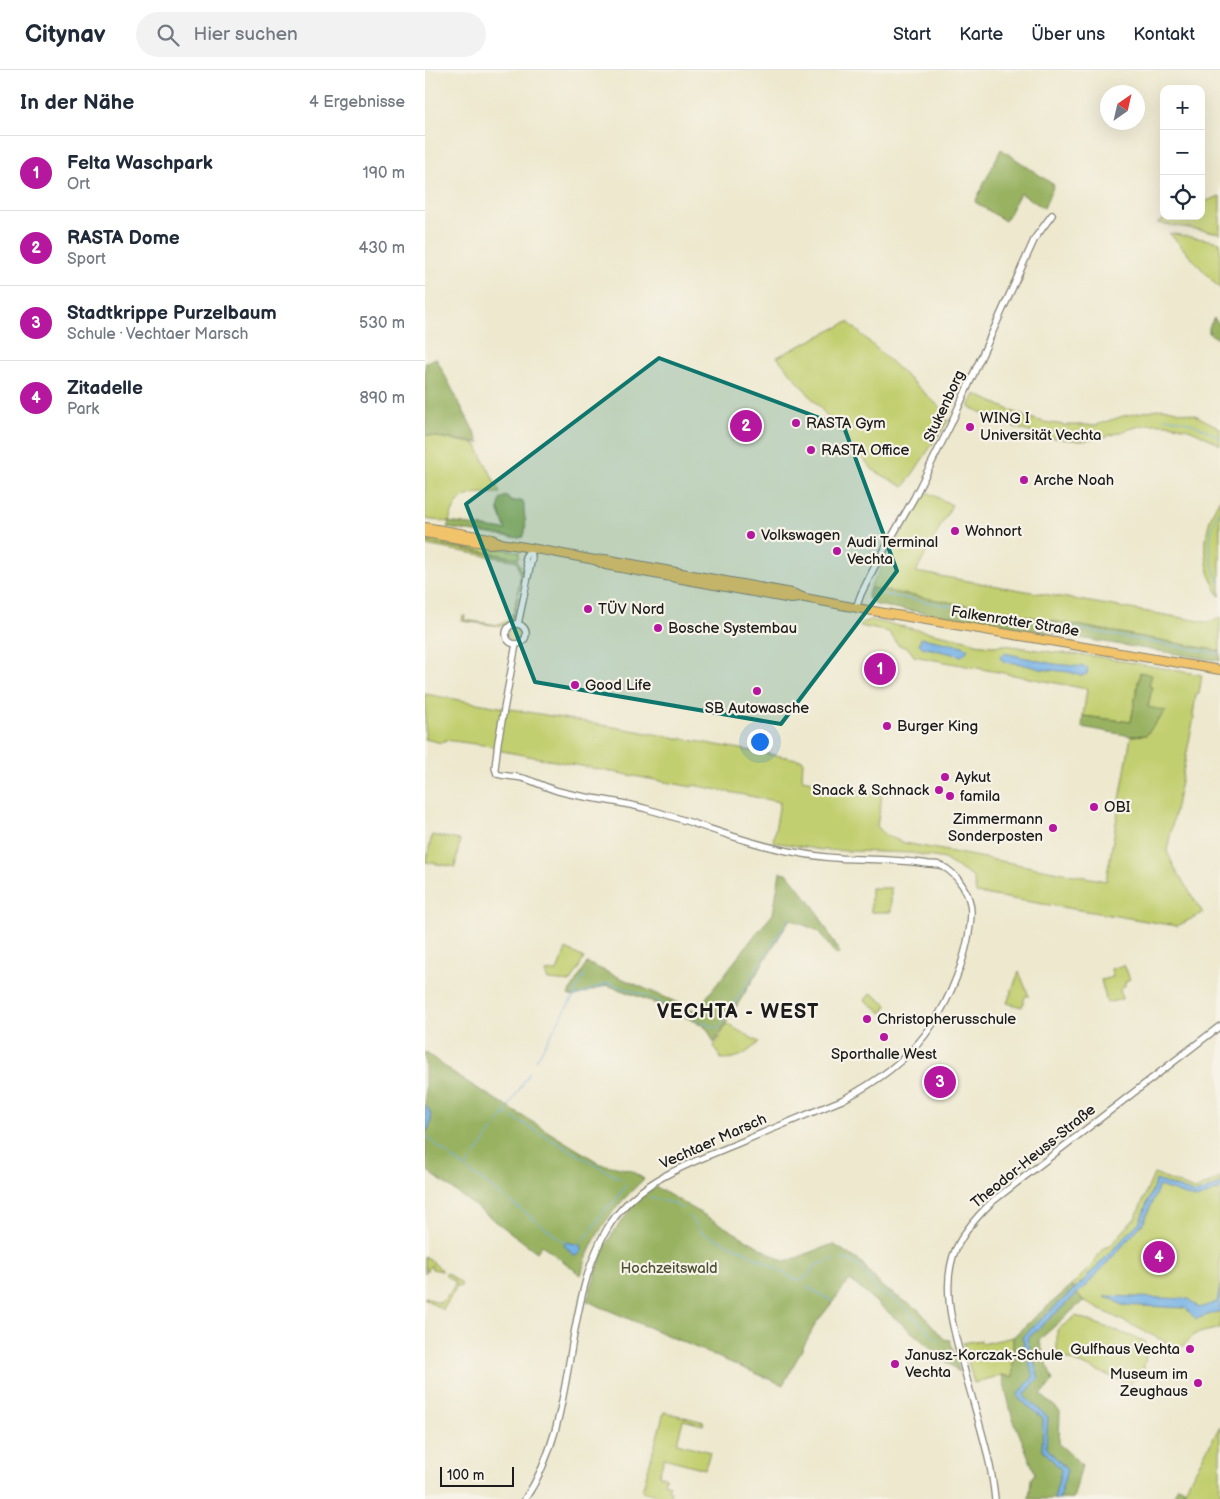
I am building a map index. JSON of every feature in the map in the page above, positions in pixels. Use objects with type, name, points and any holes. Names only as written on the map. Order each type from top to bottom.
[{"type":"main road","name":"Falkenrotter Straße","points":[[425,527],[595,560],[615,560],[792,593],[805,598],[856,608],[1220,670]]},
{"type":"main road","name":"Falkenrotter Straße","points":[[425,533],[489,544],[501,543]]},
{"type":"street","name":"Stukenborg","points":[[856,608],[865,586],[913,498],[949,426],[1035,238],[1052,215]]},
{"type":"street","points":[[518,624],[528,572],[525,557],[531,548]]},
{"type":"street","points":[[518,624],[525,629],[526,636],[522,642],[516,644],[509,641],[506,633],[509,627],[518,624]]},
{"type":"street","name":"Vechtaer Marsch","points":[[516,644],[498,742],[495,768],[497,774],[527,780],[563,792],[632,805],[742,840],[789,852],[834,858],[910,860],[944,867],[960,882],[969,897],[971,911],[968,938],[961,962],[941,1009],[925,1036],[893,1067],[842,1100],[659,1178],[638,1193],[619,1212],[607,1228],[585,1284],[561,1411],[551,1446],[525,1499]]},
{"type":"street","name":"Theodor-Heuss-Straße","points":[[995,1499],[993,1476],[949,1308],[951,1268],[958,1244],[974,1220],[993,1201],[1220,1026]]},
{"type":"highlighted area","points":[[659,358],[844,427],[897,571],[781,724],[535,682],[466,504]]},
{"type":"green space","points":[[1001,149],[1054,185],[1044,208],[1020,193],[1005,221],[975,202]]},
{"type":"green space","points":[[1220,196],[1220,233],[1157,223],[1163,220],[1205,220],[1205,202]]},
{"type":"green space","points":[[1169,233],[1220,242],[1220,289]]},
{"type":"green space","points":[[1214,318],[1220,325],[1220,340],[1209,333],[1209,327]]},
{"type":"green space","points":[[848,322],[944,411],[947,422],[904,487],[873,470],[777,357]]},
{"type":"green space","points":[[436,358],[480,443],[425,435],[426,362]]},
{"type":"green space","points":[[975,394],[1023,416],[1065,425],[1096,425],[1123,416],[1163,408],[1195,415],[1220,428],[1220,445],[1188,429],[1166,424],[1143,426],[1092,439],[1078,440],[1049,437],[1035,434],[995,419],[969,407]]},
{"type":"green space","points":[[425,435],[476,444],[500,493],[481,493],[467,496],[456,505],[449,522],[425,519]]},
{"type":"green space","points":[[925,491],[952,505],[916,572],[1206,622],[1216,620],[1220,616],[1220,651],[870,588]]},
{"type":"green space","points":[[507,496],[510,501],[522,501],[524,504],[526,525],[523,537],[447,528],[449,522],[506,530],[498,509],[501,498]]},
{"type":"green space","points":[[1220,498],[1220,597],[1209,573],[1206,548],[1209,522]]},
{"type":"green space","points":[[425,535],[519,552],[519,558],[425,541]]},
{"type":"green space","points":[[425,542],[517,559],[521,568],[519,583],[516,561],[425,545]]},
{"type":"green space","points":[[519,583],[515,611],[514,612]]},
{"type":"green space","points":[[870,588],[1220,651],[1220,661],[876,605],[868,598]]},
{"type":"green space","points":[[514,612],[513,620],[506,625],[500,626],[462,621],[463,616],[465,616],[464,620],[498,625],[512,619],[511,615]]},
{"type":"green space","points":[[871,620],[971,641],[975,644],[1005,645],[1094,656],[1202,675],[1199,694],[1196,695],[1194,717],[1167,851],[1175,869],[1203,913],[1177,926],[976,893],[973,877],[944,859],[912,853],[822,850],[773,842],[780,802],[502,751],[491,746],[445,740],[442,743],[425,739],[425,694],[803,760],[802,779],[882,795],[877,826],[885,835],[905,843],[1106,881],[1131,736],[1146,735],[1166,711],[1148,708],[1152,687],[1149,686],[1140,672],[1131,722],[1083,716],[1087,689],[914,656],[908,648],[898,645],[889,632],[860,626],[862,623]]},
{"type":"green space","points":[[516,626],[524,634],[516,642],[508,634]]},
{"type":"green space","points":[[1140,672],[1152,675],[1149,686],[1152,687],[1148,707],[1166,711],[1146,735],[1131,736],[1082,727],[1083,716],[1131,722]]},
{"type":"green space","points":[[432,835],[460,840],[455,867],[426,862]]},
{"type":"green space","points":[[780,872],[787,873],[814,907],[840,953],[836,955],[818,931],[790,919],[714,1043],[708,1030],[701,1024],[648,1000],[607,985],[573,997],[568,995],[587,963],[696,1011],[773,914]]},
{"type":"green space","points":[[871,888],[891,888],[891,912],[871,912]]},
{"type":"green space","points":[[566,949],[584,958],[571,982],[548,980],[545,972],[557,971]]},
{"type":"green space","points":[[1124,965],[1130,979],[1120,989],[1122,999],[1107,1003],[1101,980],[1113,977],[1111,969]]},
{"type":"green space","points":[[1019,972],[1029,996],[1025,996],[1022,1007],[1007,1003]]},
{"type":"green space","points":[[871,993],[887,1005],[882,1013],[865,1000]]},
{"type":"green space","points":[[727,1024],[759,1042],[742,1055],[721,1059],[714,1046]]},
{"type":"green space","points":[[425,1052],[459,1077],[601,1164],[630,1170],[644,1179],[605,1222],[591,1247],[581,1275],[542,1245],[537,1252],[425,1169]]},
{"type":"green space","points":[[1154,1174],[1195,1190],[1220,1178],[1220,1328],[1195,1334],[1180,1349],[1083,1301],[1071,1286],[1092,1265],[1103,1248],[1110,1246],[1136,1217]]},
{"type":"green space","name":"Hochzeitswald","points":[[656,1187],[785,1262],[833,1244],[861,1262],[882,1287],[919,1310],[944,1339],[950,1340],[960,1373],[850,1280],[816,1323],[783,1385],[587,1301],[604,1247],[638,1199]]},
{"type":"green space","points":[[425,1256],[442,1271],[432,1269],[431,1265],[425,1273]]},
{"type":"green space","points":[[447,1273],[462,1284],[460,1287],[457,1286],[443,1310],[425,1299],[425,1297],[440,1303],[449,1294],[456,1283],[445,1275]]},
{"type":"green space","points":[[1071,1286],[1083,1301],[1039,1340],[1053,1381],[1041,1395],[1060,1411],[1059,1444],[1082,1465],[1073,1499],[1029,1499],[1031,1479],[1035,1473],[1012,1416],[1002,1375],[1013,1377],[1013,1337]]},
{"type":"green space","points":[[1076,1316],[1144,1341],[1147,1351],[1143,1372],[1130,1384],[1057,1355],[1057,1330]]},
{"type":"green space","points":[[1013,1337],[1013,1377],[1002,1375],[974,1383],[963,1343],[981,1340],[982,1344]]},
{"type":"green space","points":[[664,1412],[704,1422],[703,1425],[683,1420],[677,1443],[710,1452],[705,1469],[664,1458],[659,1475],[666,1477],[664,1483],[670,1485],[668,1490],[671,1491],[669,1499],[642,1491]]},
{"type":"green space","points":[[1220,1426],[1220,1499],[1181,1499],[1185,1489]]},
{"type":"green space","points":[[1178,1486],[1185,1489],[1181,1499],[1172,1499]]},
{"type":"water","points":[[921,638],[963,646],[968,650],[962,656],[922,647],[919,644]]},
{"type":"water","points":[[1004,653],[1054,664],[1085,667],[1088,669],[1087,674],[1081,676],[1069,672],[1004,662],[1000,658]]},
{"type":"water","points":[[425,1104],[431,1118],[429,1129],[426,1132]]},
{"type":"water","points":[[1156,1180],[1196,1194],[1220,1184],[1220,1189],[1197,1199],[1159,1186],[1144,1222],[1089,1283],[1027,1339],[1039,1378],[1025,1394],[1025,1397],[1048,1417],[1046,1447],[1067,1470],[1059,1499],[1054,1499],[1061,1470],[1042,1449],[1043,1418],[1019,1399],[1018,1394],[1033,1377],[1022,1337],[1085,1279],[1140,1221]]},
{"type":"water","points":[[566,1242],[581,1245],[582,1251],[577,1256],[573,1255],[564,1245]]},
{"type":"water","points":[[1220,1285],[1220,1311],[1196,1319],[1185,1308],[1122,1305],[1104,1297],[1189,1299],[1199,1308],[1217,1302]]},
{"type":"waterway","points":[[1164,418],[1194,424],[1220,438]]},
{"type":"waterway","points":[[1220,509],[1215,518],[1210,537],[1211,556],[1220,584]]},
{"type":"waterway","points":[[876,593],[1220,654]]},
{"type":"waterway","points":[[536,1060],[573,997],[608,983],[642,994],[718,1029],[789,918]]},
{"type":"waterway","points":[[573,995],[585,974]]},
{"type":"waterway","points":[[475,1155],[505,1113],[529,1073]]},
{"type":"waterway","points":[[505,1113],[622,1180]]},
{"type":"waterway","points":[[426,1132],[431,1141],[567,1244]]},
{"type":"waterway","points":[[465,1168],[472,1159]]},
{"type":"waterway","points":[[580,1244],[592,1230],[605,1209],[613,1203],[626,1185]]},
{"type":"waterway","points":[[650,1197],[675,1204],[682,1209]]},
{"type":"waterway","points":[[689,1216],[701,1232],[742,1250],[798,1281],[807,1277],[814,1266],[834,1259]]},
{"type":"waterway","points":[[842,1260],[848,1260],[861,1267],[878,1291],[896,1300],[939,1341]]},
{"type":"waterway","points":[[806,1286],[832,1301]]},
{"type":"place","name":"RASTA Gym","points":[[796,423]]},
{"type":"place","name":"RASTA Dome","points":[[746,426]]},
{"type":"place","name":"WING I Universität Vechta","points":[[970,427]]},
{"type":"place","name":"RASTA Office","points":[[811,450]]},
{"type":"place","name":"Arche Noah","points":[[1024,480]]},
{"type":"place","name":"Wohnort","points":[[955,531]]},
{"type":"place","name":"Volkswagen","points":[[751,535]]},
{"type":"place","name":"Audi Terminal Vechta","points":[[837,551]]},
{"type":"place","name":"TÜV Nord","points":[[588,609]]},
{"type":"place","name":"Bosche Systembau","points":[[658,628]]},
{"type":"place","name":"Felta Waschpark","points":[[880,669]]},
{"type":"place","name":"Good Life","points":[[575,685]]},
{"type":"place","name":"SB Autowasche","points":[[757,691]]},
{"type":"place","name":"Burger King","points":[[887,726]]},
{"type":"place","name":"Aykut","points":[[945,777]]},
{"type":"place","name":"Snack & Schnack","points":[[939,790]]},
{"type":"place","name":"famila","points":[[950,796]]},
{"type":"place","name":"OBI","points":[[1094,807]]},
{"type":"place","name":"Zimmermann Sonderposten","points":[[1053,828]]},
{"type":"place","name":"Christopherusschule","points":[[867,1019]]},
{"type":"place","name":"Sporthalle West","points":[[884,1037]]},
{"type":"place","name":"Stadtkrippe Purzelbaum","points":[[940,1082]]},
{"type":"place","name":"Zitadelle","points":[[1159,1257]]},
{"type":"place","name":"Gulfhaus Vechta","points":[[1190,1349]]},
{"type":"place","name":"Janusz-Korczak-Schule Vechta","points":[[895,1364]]},
{"type":"place","name":"Museum im Zeughaus","points":[[1198,1383]]},
{"type":"district","name":"VECHTA - WEST","points":[[738,1011]]}]
